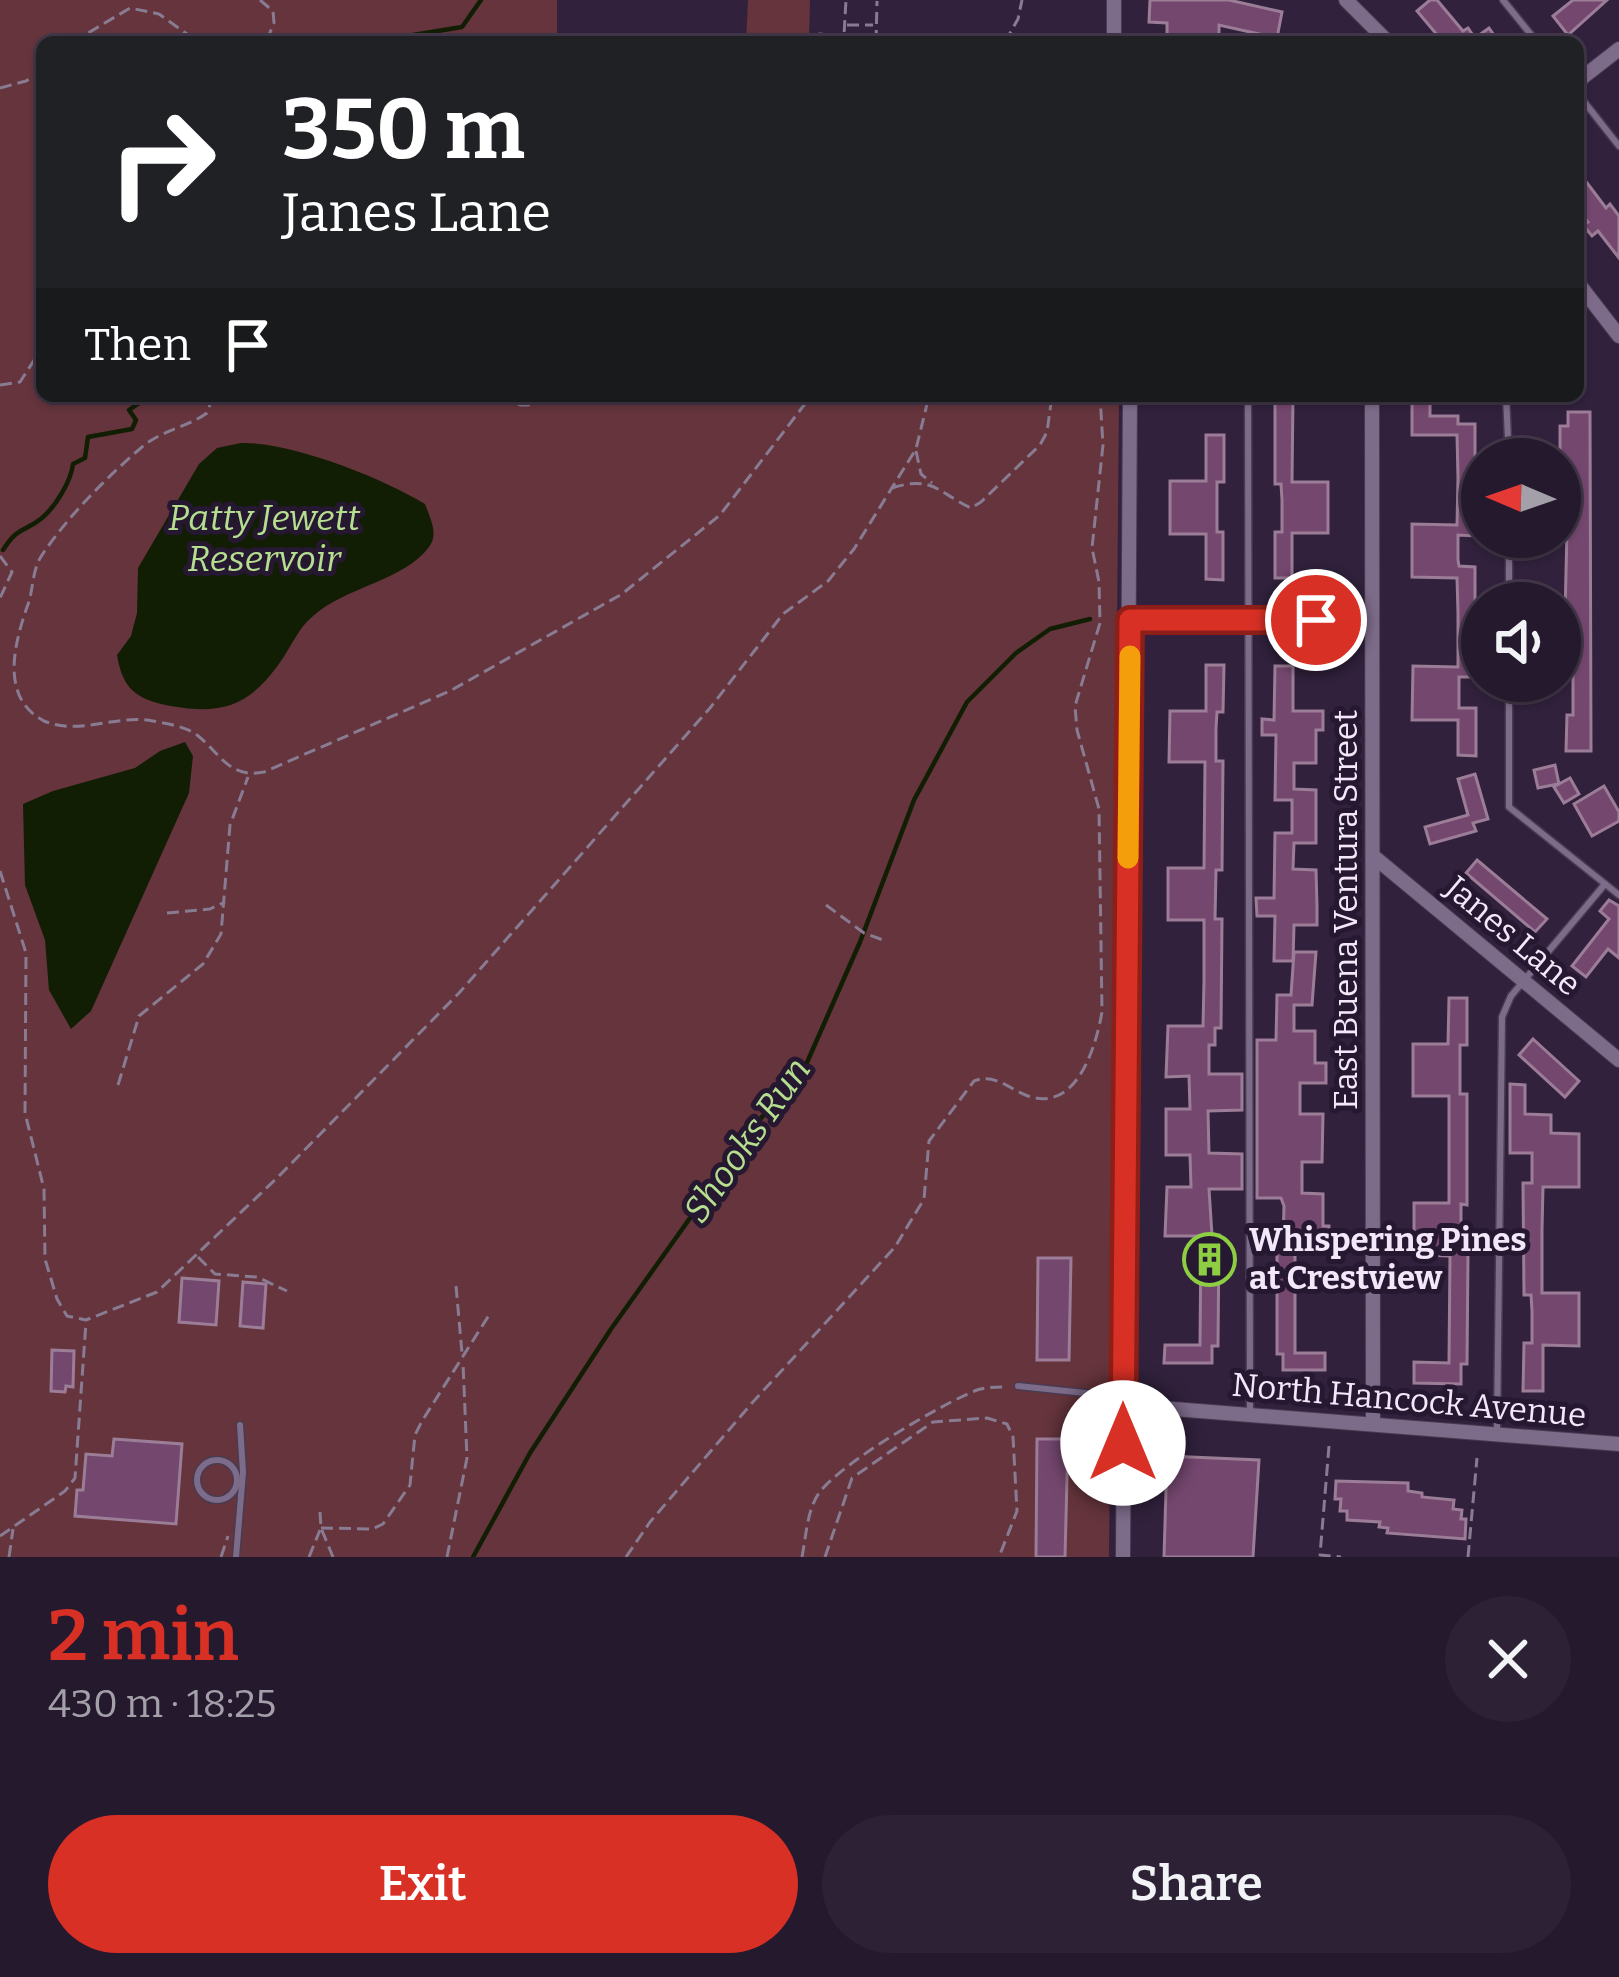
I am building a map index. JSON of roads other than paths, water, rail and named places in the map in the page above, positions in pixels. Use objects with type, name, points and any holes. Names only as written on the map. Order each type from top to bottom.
[{"type":"street","points":[[1114,0],[1114,36]]},
{"type":"street","points":[[1346,0],[1382,36]]},
{"type":"street","points":[[1584,76],[1619,49]]},
{"type":"street","points":[[1584,292],[1619,336]]},
{"type":"street","points":[[1123,1557],[1130,402]]},
{"type":"street","name":"East Buena Ventura Street","points":[[1372,402],[1373,1424]]},
{"type":"street","points":[[1130,620],[1372,620]]},
{"type":"street","name":"Janes Lane","points":[[1373,856],[1619,1060]]},
{"type":"street","name":"North Hancock Avenue","points":[[1123,1405],[1619,1444]]},
{"type":"lane","points":[[1503,0],[1532,36]]},
{"type":"lane","points":[[1584,102],[1619,146]]},
{"type":"lane","points":[[1248,402],[1250,1414]]},
{"type":"lane","points":[[1506,402],[1509,438]]},
{"type":"lane","points":[[1509,702],[1509,807],[1619,895]]},
{"type":"lane","points":[[1497,1434],[1501,1035],[1507,1004],[1605,884]]},
{"type":"lane","points":[[1018,1386],[1105,1395],[1123,1405]]},
{"type":"lane","points":[[236,1557],[241,1425]]},
{"type":"lane","points":[[221,1460],[232,1466],[240,1481],[229,1496],[216,1500],[204,1495],[197,1477],[203,1466],[221,1460]]},
{"type":"water","name":"Patty Jewett Reservoir","points":[[241,443],[310,455],[406,494],[425,504],[433,526],[432,542],[405,568],[340,598],[312,617],[272,673],[247,697],[201,709],[151,701],[130,688],[117,655],[131,636],[137,613],[138,568],[199,464],[217,448]]},
{"type":"water","points":[[185,742],[193,756],[189,793],[91,1011],[71,1029],[49,990],[45,940],[25,885],[23,804],[135,768]]},
{"type":"waterway","name":"Shooks Run","points":[[407,36],[462,27],[481,0]]},
{"type":"waterway","name":"Shooks Run","points":[[3,550],[52,507],[73,464],[85,458],[88,437],[132,429],[136,420],[129,410],[141,402]]},
{"type":"waterway","name":"Shooks Run","points":[[473,1557],[530,1453],[611,1329],[762,1117],[805,1067],[860,942],[914,800],[967,702],[1016,653],[1050,629],[1090,619]]},
{"type":"place","name":"Whispering Pines at Crestview","points":[[1210,1259]]}]
